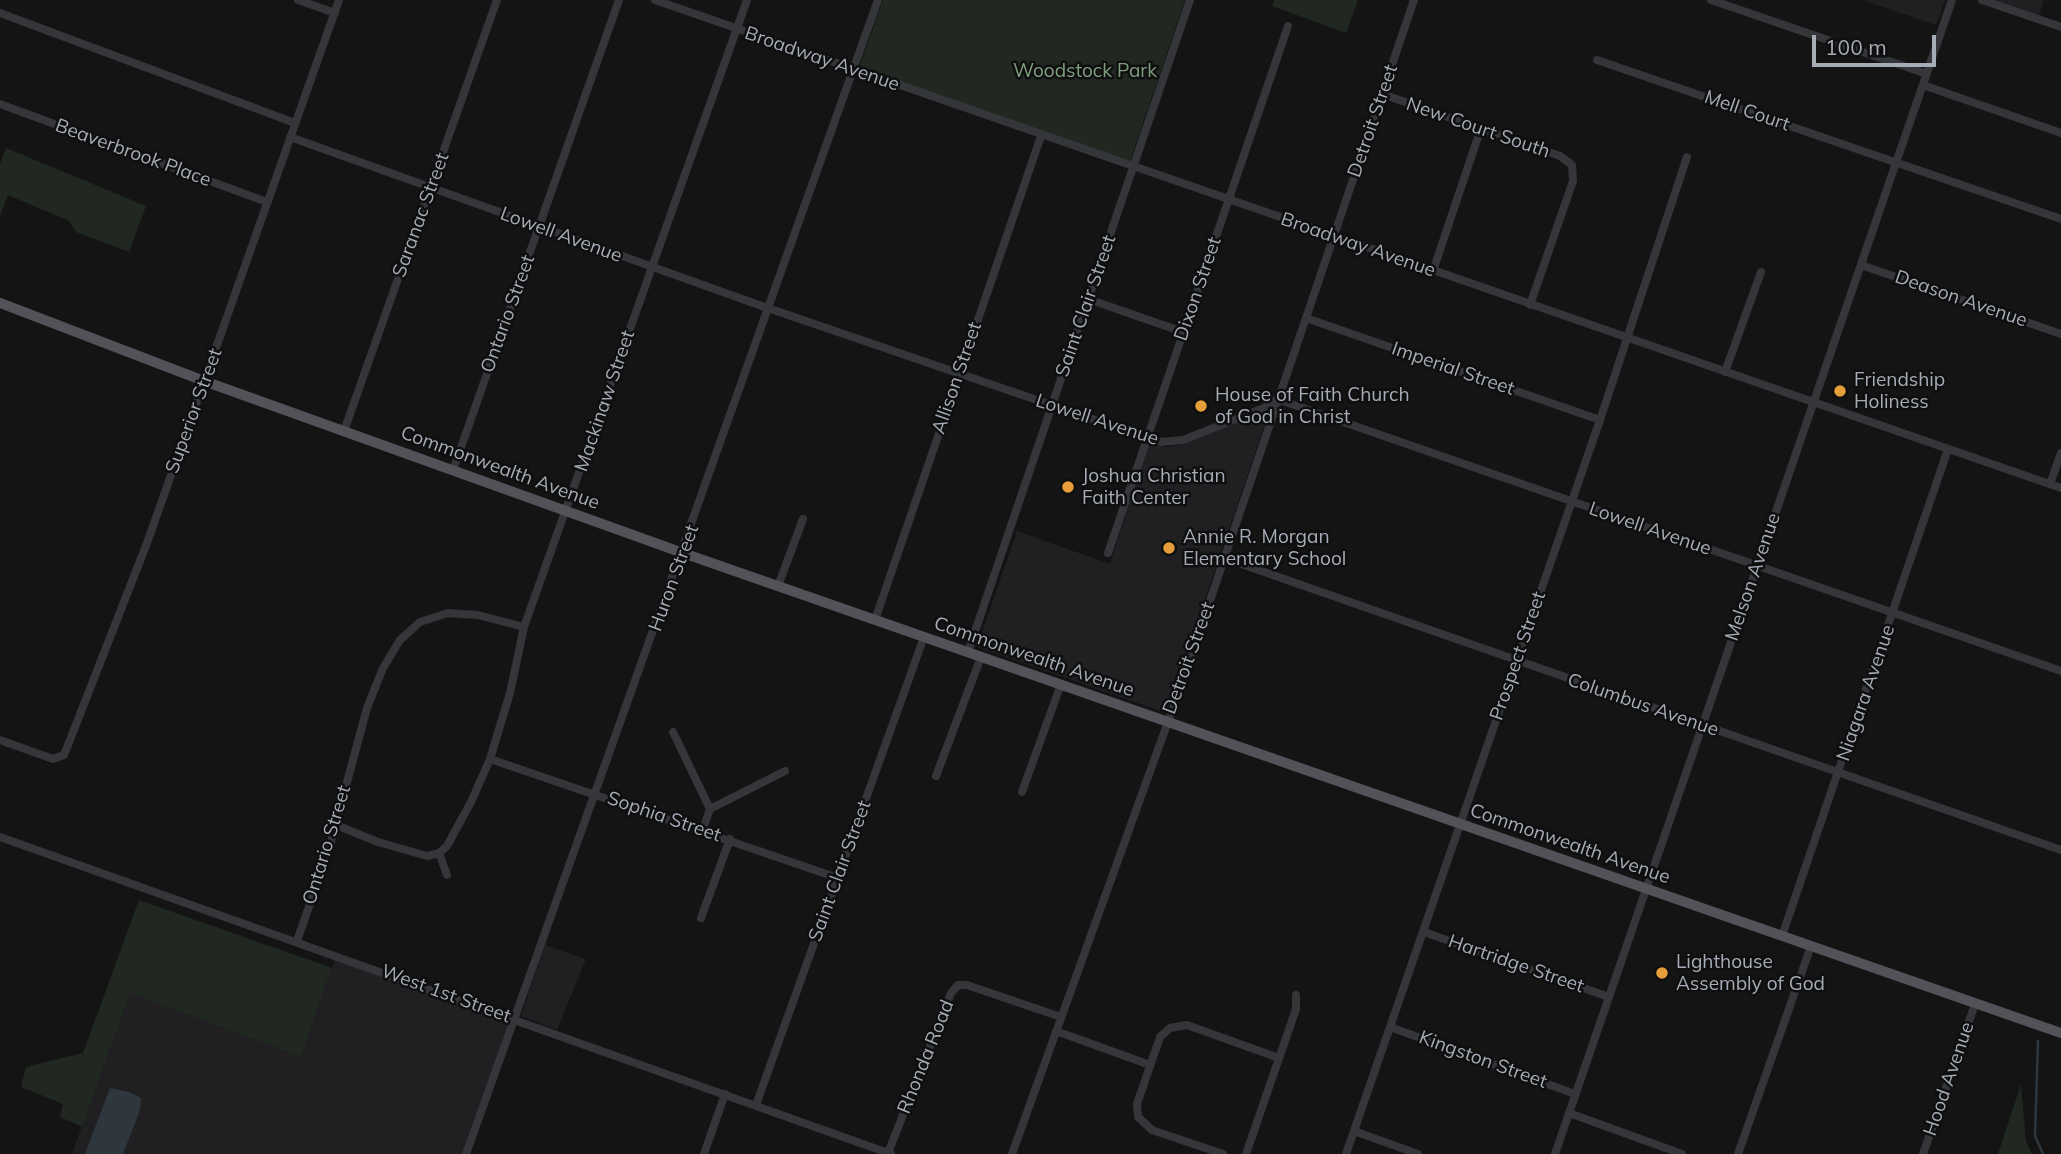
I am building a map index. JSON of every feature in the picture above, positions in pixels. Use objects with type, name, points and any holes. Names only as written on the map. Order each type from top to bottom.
[{"type":"main road","name":"Commonwealth Avenue","points":[[0,303],[204,381],[683,553],[2061,1033]]},
{"type":"street","points":[[298,0],[335,13]]},
{"type":"street","name":"Superior Street","points":[[0,740],[47,759],[64,755],[126,600],[339,0]]},
{"type":"street","name":"Saranac Street","points":[[344,431],[497,0]]},
{"type":"street","name":"Ontario Street","points":[[453,470],[619,0]]},
{"type":"street","name":"Broadway Avenue","points":[[655,0],[2061,488]]},
{"type":"street","name":"Mackinaw Street","points":[[439,853],[447,846],[471,802],[490,759],[515,674],[524,627],[747,0]]},
{"type":"street","name":"Huron Street","points":[[466,1154],[683,553],[878,0]]},
{"type":"street","name":"Saint Clair Street","points":[[968,652],[1190,0]]},
{"type":"street","name":"Detroit Street","points":[[1012,1154],[1224,558],[1415,0]]},
{"type":"street","points":[[1711,0],[1927,74]]},
{"type":"street","name":"Melson Avenue","points":[[1555,1154],[1952,0]]},
{"type":"street","points":[[1982,0],[2061,27]]},
{"type":"street","points":[[0,13],[295,122]]},
{"type":"street","name":"Dixon Street","points":[[1108,553],[1288,26]]},
{"type":"street","name":"Mell Court","points":[[1597,60],[2061,219]]},
{"type":"street","points":[[1923,85],[2061,133]]},
{"type":"street","name":"New Court South","points":[[1382,94],[1560,156],[1572,166],[1573,181],[1530,305]]},
{"type":"street","name":"Beaverbrook Place","points":[[0,104],[267,202]]},
{"type":"street","points":[[1433,271],[1480,128]]},
{"type":"street","name":"Allison Street","points":[[875,620],[1041,136]]},
{"type":"street","name":"Lowell Avenue","points":[[290,137],[769,308],[1161,442],[1183,440],[1277,399],[2061,671]]},
{"type":"street","name":"Prospect Street","points":[[1346,1154],[1600,420],[1687,157]]},
{"type":"street","name":"Deason Avenue","points":[[1861,265],[2061,334]]},
{"type":"street","points":[[1725,372],[1760,272]]},
{"type":"street","points":[[1088,299],[1183,332]]},
{"type":"street","name":"Imperial Street","points":[[1306,318],[1600,420]]},
{"type":"street","name":"Niagara Avenue","points":[[1783,936],[1948,449]]},
{"type":"street","points":[[2050,485],[2061,453]]},
{"type":"street","points":[[778,586],[803,519]]},
{"type":"street","name":"Columbus Avenue","points":[[1224,558],[2061,850]]},
{"type":"street","name":"Ontario Street","points":[[297,941],[336,825],[367,708],[390,654],[410,629],[430,618],[459,612],[524,627]]},
{"type":"street","name":"Saint Clair Street","points":[[756,1105],[924,637]]},
{"type":"street","points":[[936,776],[981,657]]},
{"type":"street","points":[[1022,792],[1060,684]]},
{"type":"street","points":[[673,732],[710,809]]},
{"type":"street","name":"Sophia Street","points":[[490,759],[703,829],[838,878]]},
{"type":"street","points":[[703,829],[710,809],[785,771]]},
{"type":"street","points":[[336,825],[427,856],[439,853],[447,875]]},
{"type":"street","name":"West 1st Street","points":[[0,837],[890,1154]]},
{"type":"street","points":[[701,918],[730,839]]},
{"type":"street","name":"Hartridge Street","points":[[1424,932],[1609,997]]},
{"type":"street","points":[[1738,1154],[1811,946]]},
{"type":"street","name":"Rhonda Road","points":[[890,1154],[951,993],[958,985],[967,985],[1061,1017]]},
{"type":"street","points":[[1245,1154],[1296,1009],[1296,995]]},
{"type":"street","name":"Hood Avenue","points":[[1923,1154],[1975,1004]]},
{"type":"street","points":[[1223,1154],[1152,1130],[1141,1122],[1137,1104],[1160,1037],[1170,1028],[1187,1026],[1279,1058]]},
{"type":"street","name":"Kingston Street","points":[[1390,1027],[1575,1094]]},
{"type":"street","points":[[1056,1031],[1150,1065]]},
{"type":"street","points":[[704,1154],[725,1094]]},
{"type":"street","points":[[1569,1113],[1682,1154]]},
{"type":"street","points":[[1354,1132],[1418,1154]]},
{"type":"shaded area","points":[[1862,0],[1945,0],[1936,25]]},
{"type":"shaded area","points":[[1992,0],[2044,0],[2039,16]]},
{"type":"shaded area","name":"Annie R. Morgan Elementary School","points":[[1270,409],[1166,713],[977,647],[1017,531],[1110,564],[1149,442],[1166,447],[1178,446]]},
{"type":"shaded area","points":[[545,945],[586,959],[557,1030],[521,1016]]},
{"type":"shaded area","points":[[335,959],[509,1022],[462,1154],[72,1154],[130,992],[301,1057]]},
{"type":"shaded area","points":[[110,1088],[141,1098],[140,1110],[123,1154],[85,1154]]},
{"type":"green space","name":"Woodstock Park","points":[[883,0],[1185,0],[1130,161],[859,68]]},
{"type":"green space","points":[[1274,0],[1358,0],[1346,33],[1272,6]]},
{"type":"green space","points":[[6,148],[146,206],[129,252],[76,232],[69,221],[8,195],[0,216],[0,164]]},
{"type":"green space","points":[[139,900],[332,968],[301,1057],[130,993],[82,1127],[60,1117],[63,1104],[21,1087],[26,1067],[83,1053]]},
{"type":"green space","points":[[2021,1084],[2026,1141],[2032,1154],[1998,1154]]},
{"type":"waterway","points":[[2038,1041],[2035,1136],[2043,1154]]},
{"type":"place","name":"Friendship Holiness","points":[[1840,391]]},
{"type":"place","name":"House of Faith Church of God in Christ","points":[[1201,406]]},
{"type":"place","name":"Joshua Christian Faith Center","points":[[1068,487]]},
{"type":"place","name":"Annie R. Morgan Elementary School","points":[[1169,548]]},
{"type":"place","name":"Lighthouse Assembly of God","points":[[1662,973]]}]
